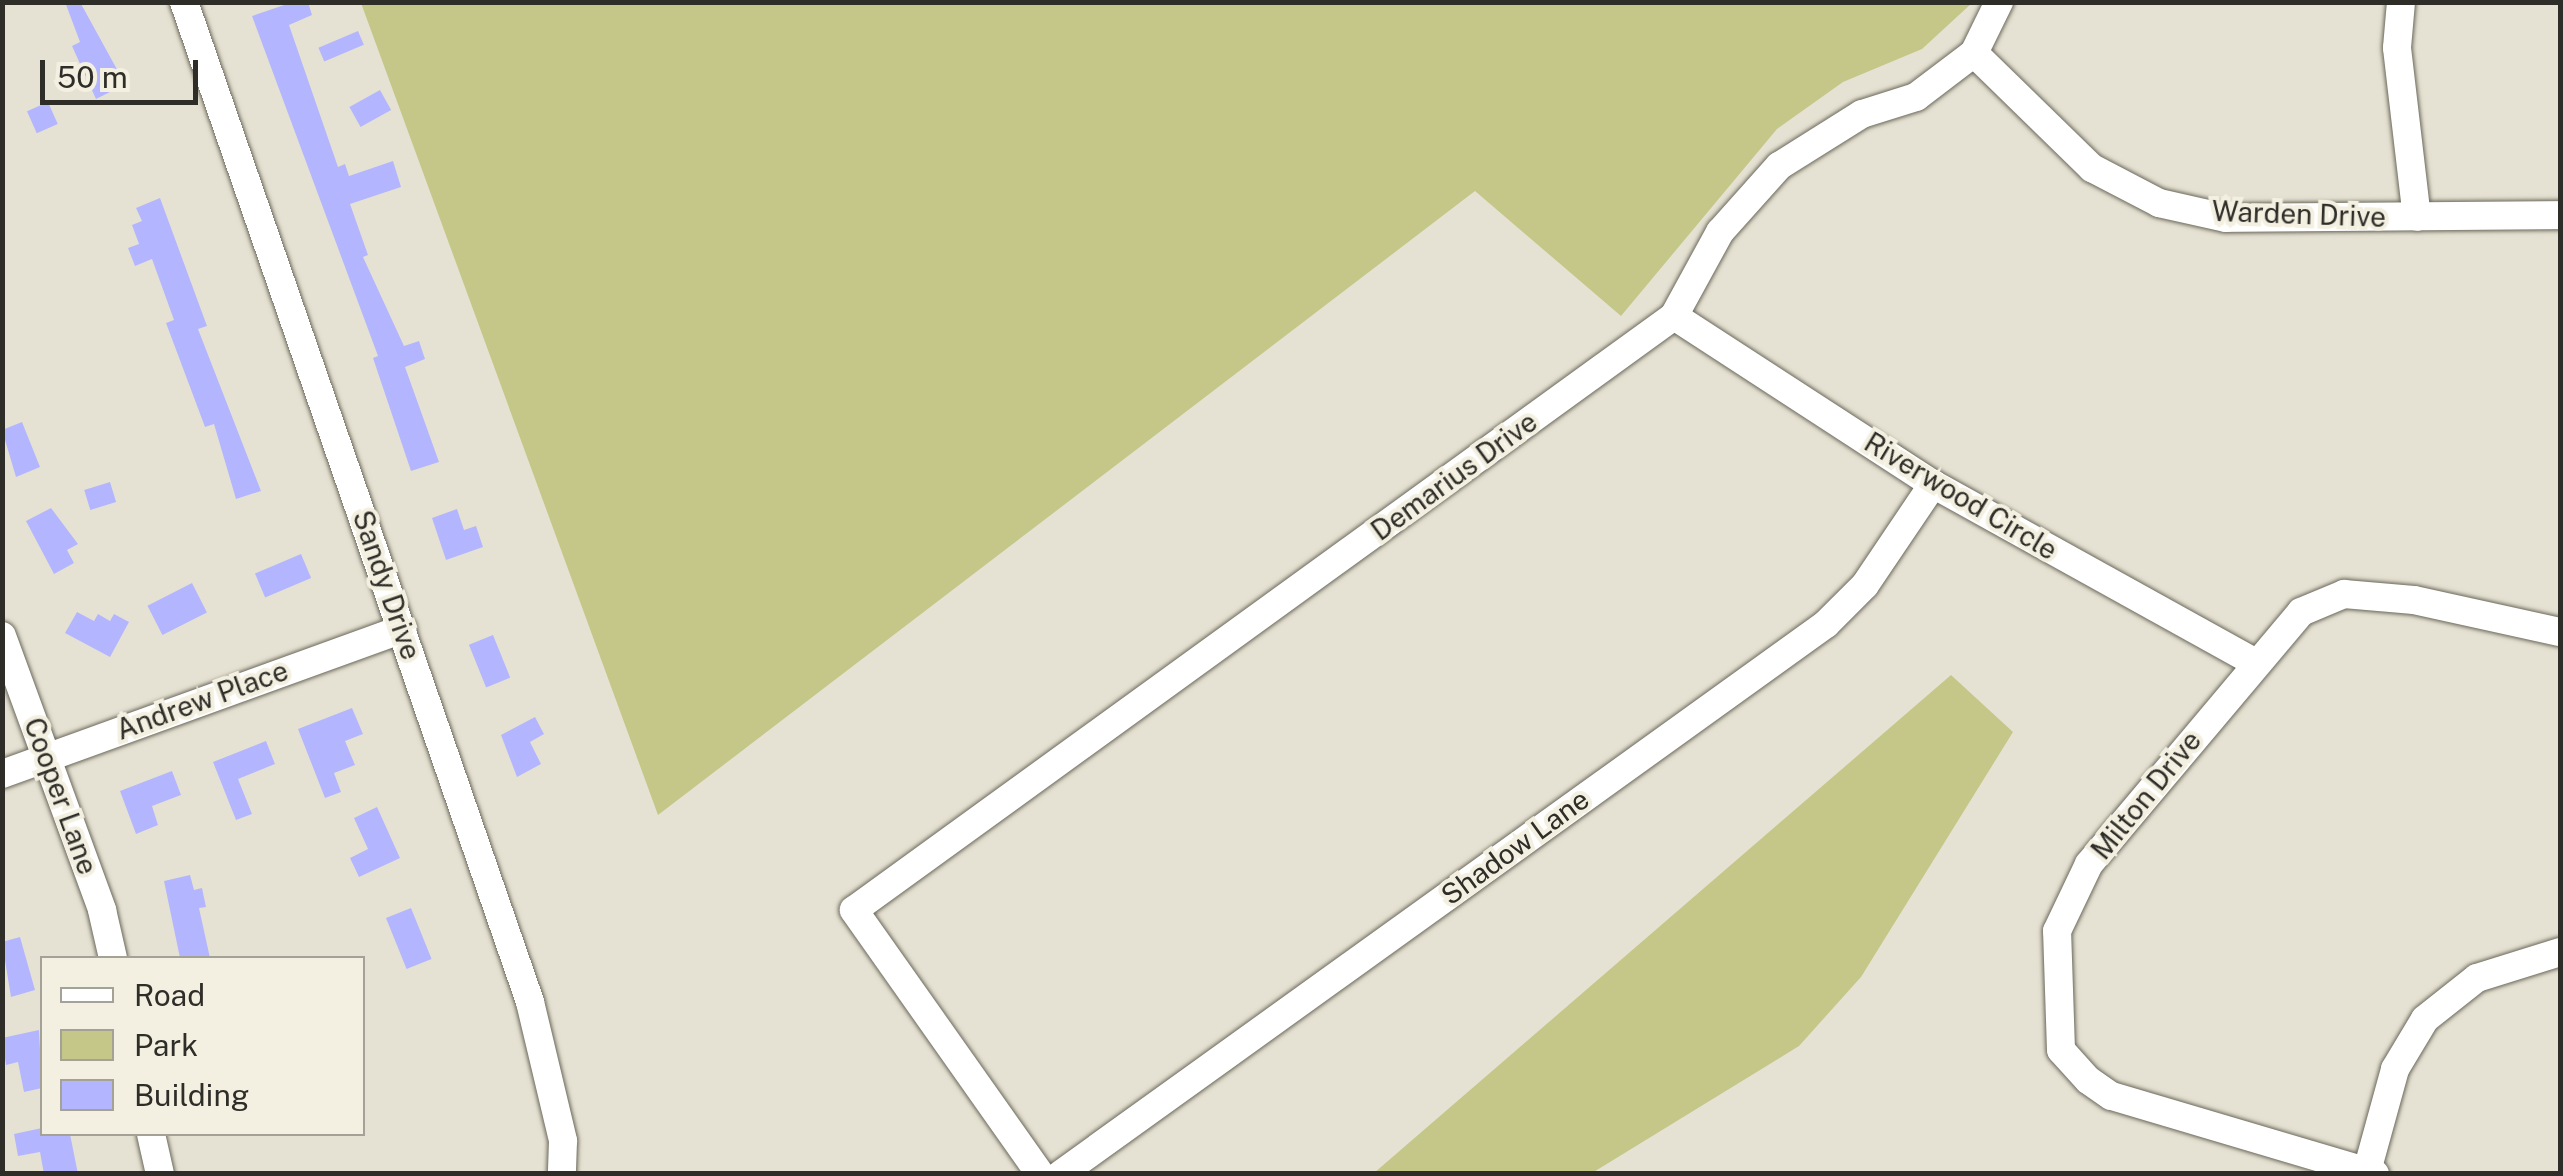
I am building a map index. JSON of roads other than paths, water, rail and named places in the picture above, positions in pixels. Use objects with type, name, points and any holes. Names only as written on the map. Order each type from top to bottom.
[{"type":"street","name":"Sandy Drive","points":[[184,2],[530,1002],[562,1141],[562,1174]]},
{"type":"street","name":"Demarius Drive","points":[[1040,1174],[854,910],[1674,316],[1720,232],[1779,166],[1862,114],[1916,98],[1974,53],[1999,2]]},
{"type":"street","points":[[2401,2],[2398,48],[2417,217]]},
{"type":"street","name":"Warden Drive","points":[[1974,53],[2092,168],[2159,203],[2226,218],[2560,215]]},
{"type":"street","name":"Riverwood Circle","points":[[1674,316],[1934,484],[2254,662]]},
{"type":"street","name":"Shadow Lane","points":[[1060,1174],[1826,624],[1865,585],[1934,484]]},
{"type":"street","name":"Milton Drive","points":[[2371,1172],[2111,1096],[2061,1050],[2057,931],[2088,864],[2254,662],[2301,612],[2344,594],[2414,600],[2560,632]]},
{"type":"street","name":"Andrew Place","points":[[2,774],[403,629]]},
{"type":"street","name":"Cooper Lane","points":[[2,636],[102,910],[113,956]]},
{"type":"street","points":[[2371,1172],[2395,1069],[2425,1019],[2477,978],[2560,952]]},
{"type":"street","points":[[151,1136],[160,1174]]}]
